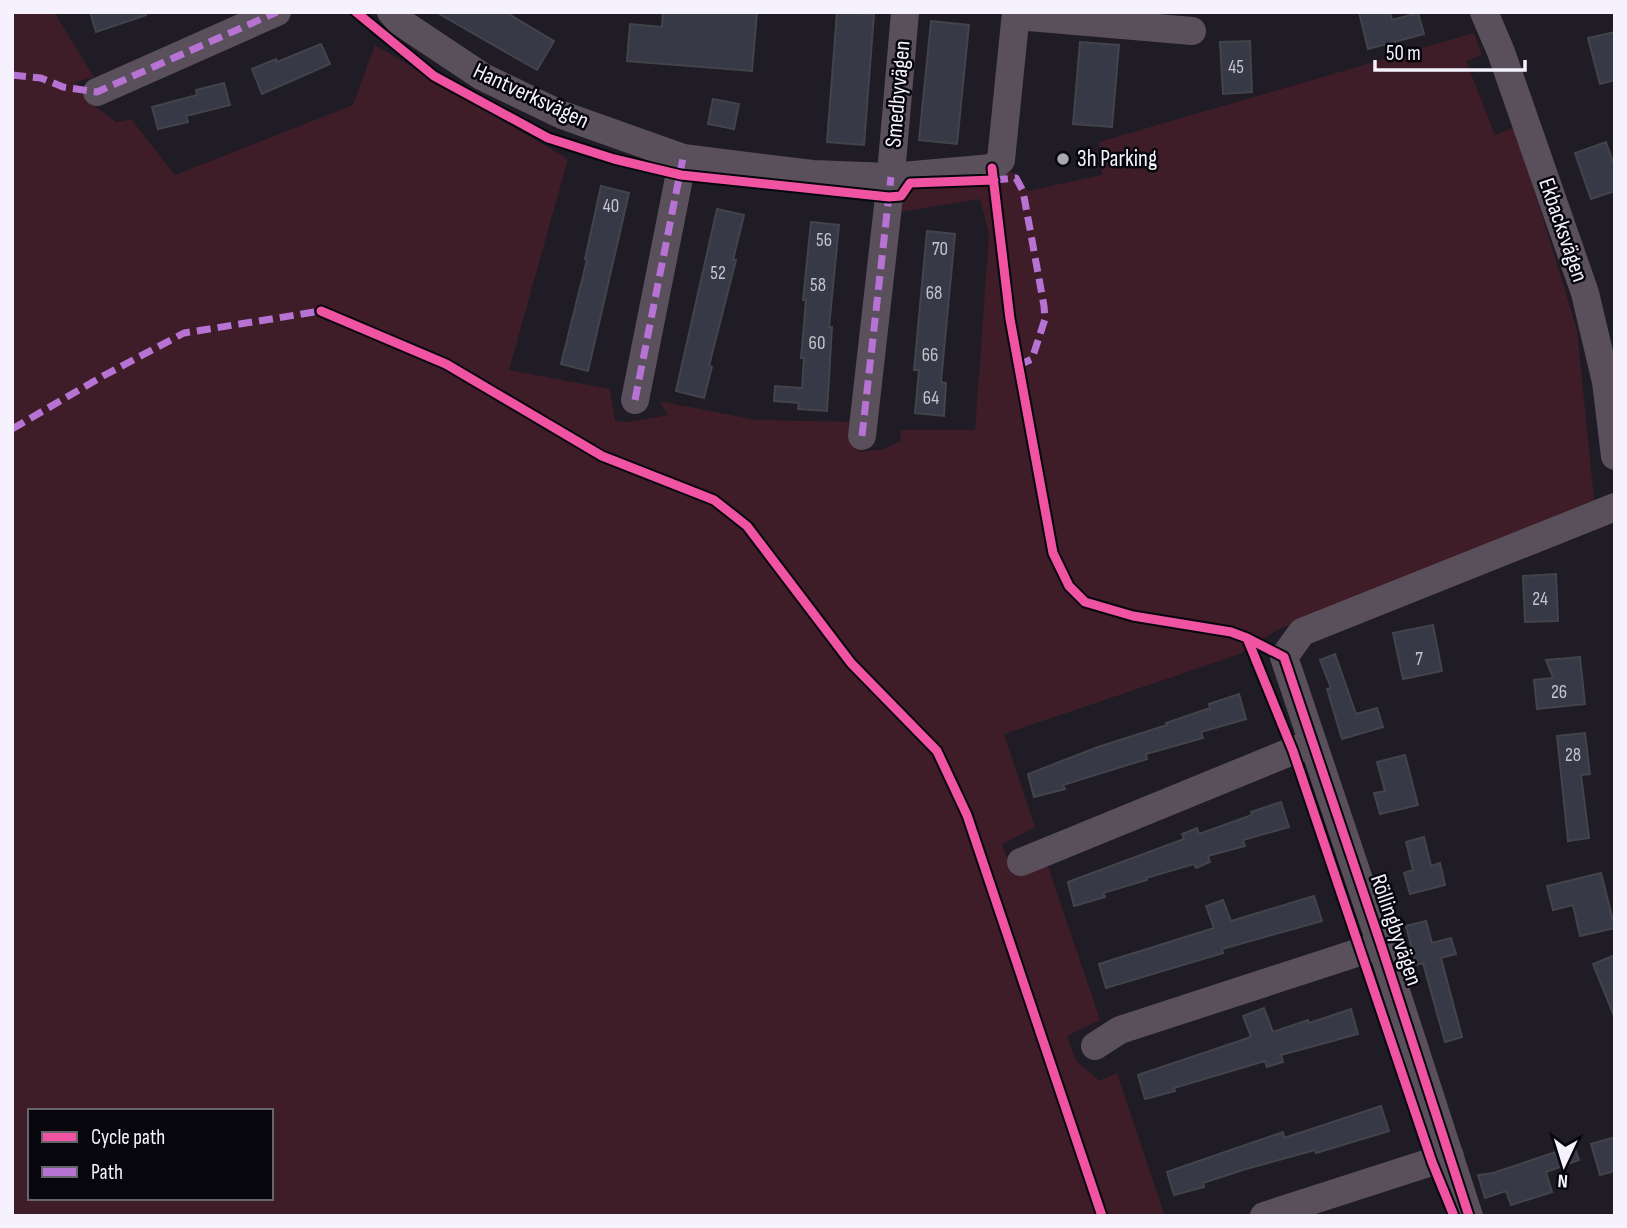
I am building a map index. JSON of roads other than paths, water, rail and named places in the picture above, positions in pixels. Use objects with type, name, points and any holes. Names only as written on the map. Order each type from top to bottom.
[{"type":"street","points":[[97,92],[277,12]]},
{"type":"street","name":"Hantverksvägen","points":[[391,12],[399,21],[483,77],[562,115],[683,158],[812,174],[891,177],[992,167],[1001,160],[1016,14]]},
{"type":"street","name":"Smedbyvägen","points":[[891,177],[905,12]]},
{"type":"street","name":"Ekbacksvägen","points":[[1484,12],[1505,64],[1585,293],[1606,382],[1615,456]]},
{"type":"street","points":[[1016,14],[1192,31]]},
{"type":"street","points":[[635,400],[683,158]]},
{"type":"street","points":[[862,436],[891,177]]},
{"type":"street","name":"Röllingbyvägen","points":[[1469,1216],[1284,657],[1302,632],[1615,507]]},
{"type":"street","points":[[1021,862],[1312,744]]},
{"type":"street","name":"Röllingbyvägen","points":[[1095,1046],[1120,1030],[1381,946]]},
{"type":"street","points":[[1264,1216],[1450,1156]]},
{"type":"place","name":"3h Parking","points":[[1063,159]]}]
